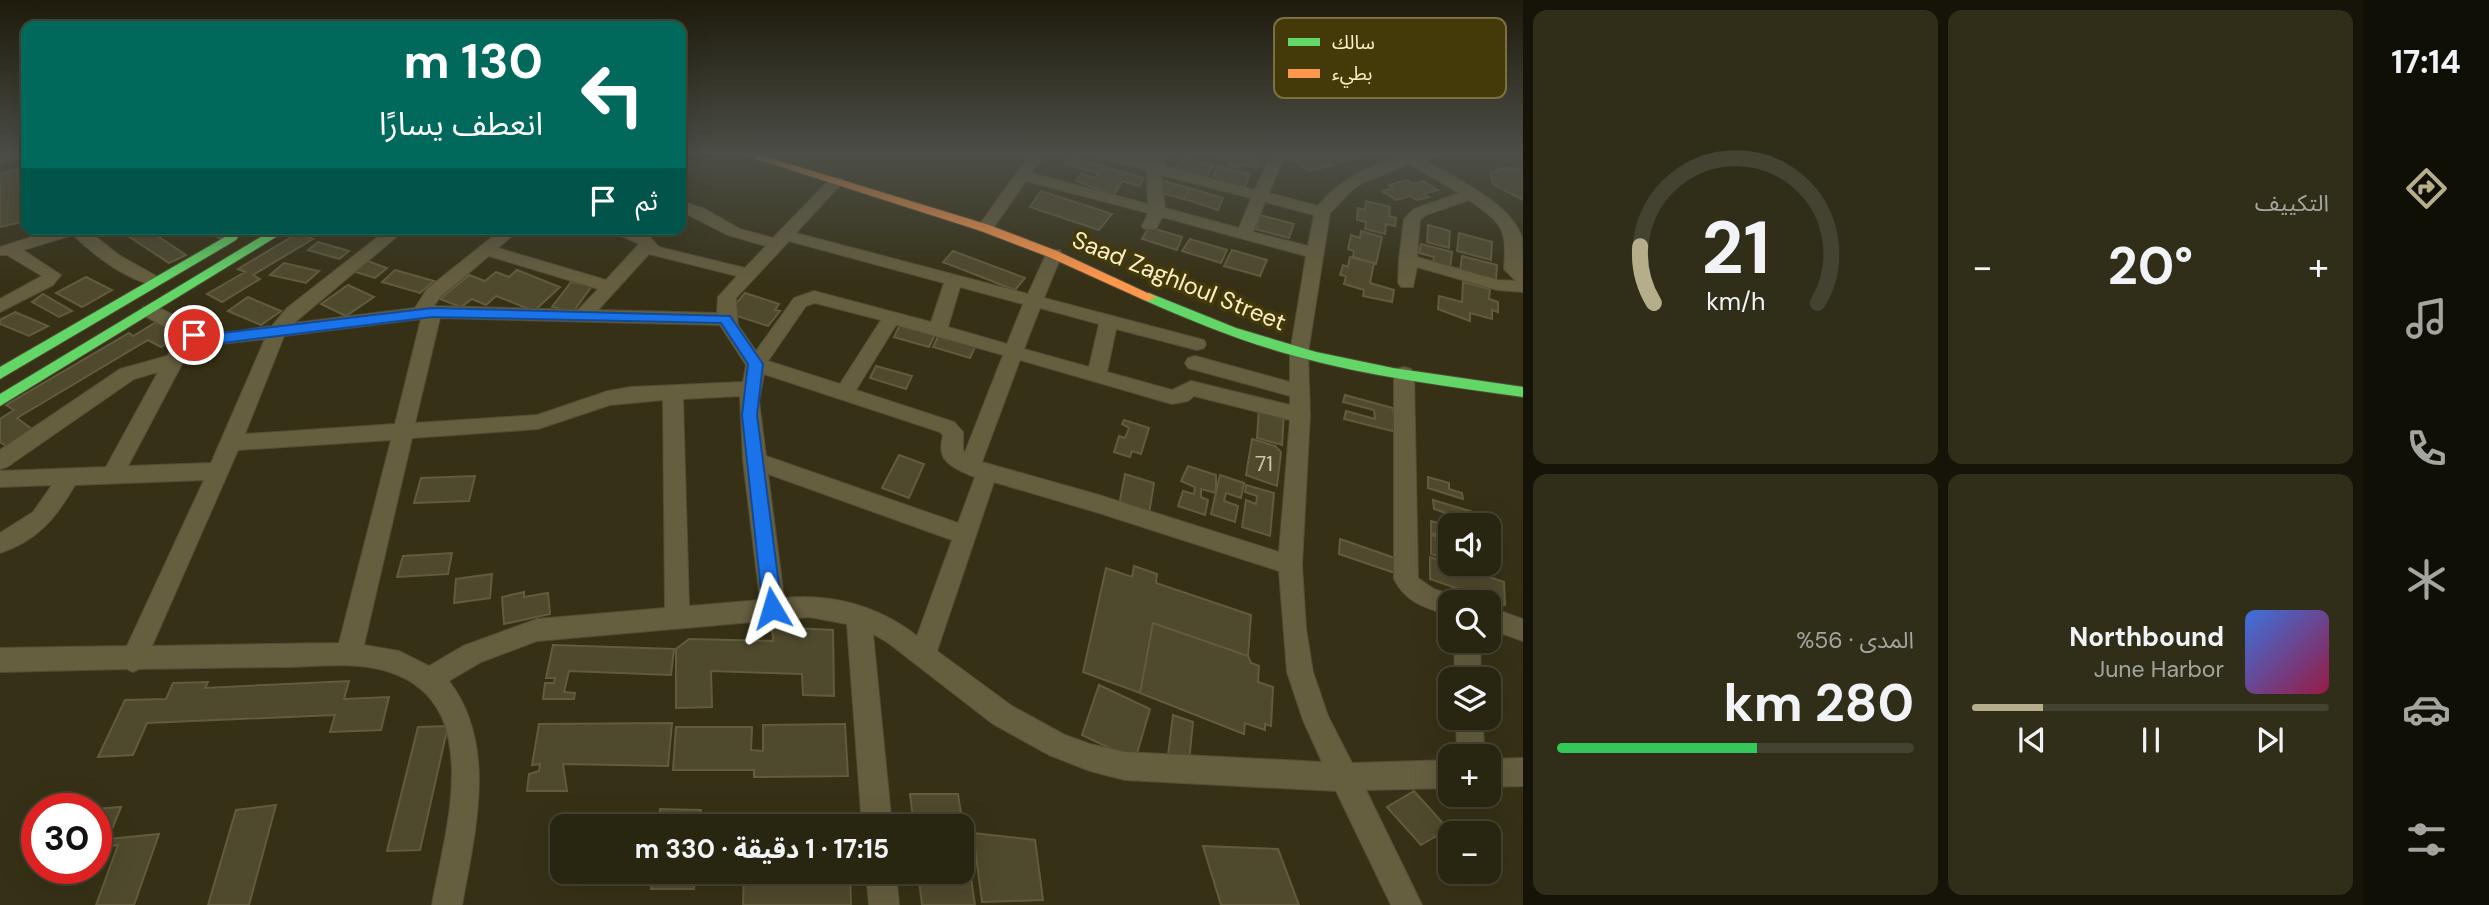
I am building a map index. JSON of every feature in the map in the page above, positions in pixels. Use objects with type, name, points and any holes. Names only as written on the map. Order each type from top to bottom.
[{"type":"street","points":[[822,196],[727,297],[725,319],[756,364],[947,426],[953,432],[952,453],[978,470],[1290,565]]},
{"type":"street","name":"Saad Zaghloul Street","points":[[893,196],[990,222],[1054,254],[1202,318],[1301,347],[1346,350],[1523,377]]},
{"type":"street","name":"Saad Zaghloul Street","points":[[915,196],[990,222],[1236,318],[1343,364],[1523,392]]},
{"type":"street","points":[[990,222],[1008,196]]},
{"type":"street","points":[[1087,196],[1154,218],[1244,234],[1315,253]]},
{"type":"street","points":[[1153,196],[1154,218]]},
{"type":"street","points":[[1244,234],[1258,196]]},
{"type":"street","points":[[1263,196],[1322,212]]},
{"type":"street","points":[[1332,196],[1322,212],[1301,347],[1290,565],[1294,629],[1300,672],[1316,720],[1407,905]]},
{"type":"street","points":[[1407,283],[1412,219],[1415,215],[1466,196]]},
{"type":"street","points":[[1471,196],[1509,226],[1519,244],[1513,269],[1523,278]]},
{"type":"street","points":[[686,208],[734,232],[781,240],[954,280],[1109,321],[1196,354],[1299,403]]},
{"type":"street","points":[[4,251],[56,235]]},
{"type":"street","points":[[81,235],[122,266],[156,281]]},
{"type":"street","points":[[221,235],[229,239]]},
{"type":"street","points":[[4,372],[235,235]]},
{"type":"street","points":[[0,401],[273,235]]},
{"type":"street","points":[[133,660],[277,331],[293,312],[390,235]]},
{"type":"street","points":[[349,653],[433,293],[505,235]]},
{"type":"street","points":[[634,235],[641,237],[652,248]]},
{"type":"street","points":[[583,315],[640,251],[652,248],[749,274]]},
{"type":"street","points":[[486,250],[608,286]]},
{"type":"street","points":[[0,306],[47,281],[52,275],[4,251]]},
{"type":"street","points":[[923,655],[964,535],[978,470],[1032,301],[1054,254]]},
{"type":"street","points":[[1407,259],[1497,285],[1523,287]]},
{"type":"street","points":[[938,330],[954,280]]},
{"type":"street","points":[[772,608],[749,415],[751,389],[756,364],[800,302],[806,299],[827,299],[1172,397],[1181,396],[1191,388],[1202,318]]},
{"type":"street","points":[[149,311],[194,335],[222,338],[427,313],[725,319]]},
{"type":"street","points":[[845,392],[892,317]]},
{"type":"street","points":[[1096,377],[1109,321]]},
{"type":"street","points":[[112,475],[174,360],[194,335]]},
{"type":"street","points":[[0,461],[118,379],[134,371],[174,360]]},
{"type":"street","points":[[4,372],[29,384]]},
{"type":"street","points":[[1404,374],[1406,579],[1418,594],[1438,601]]},
{"type":"street","points":[[1191,388],[1299,403]]},
{"type":"street","points":[[230,443],[537,422],[608,398],[751,389]]},
{"type":"street","points":[[673,392],[677,616]]},
{"type":"street","points":[[754,460],[964,535]]},
{"type":"street","points":[[0,479],[218,471]]},
{"type":"street","points":[[0,544],[40,522],[68,477]]},
{"type":"street","points":[[431,678],[472,654],[537,630],[808,606],[841,610],[896,634],[1019,727],[1070,752],[1097,761],[1125,766],[1344,777],[1438,774]]},
{"type":"street","points":[[859,616],[876,814]]},
{"type":"street","points":[[1501,622],[1523,629]]},
{"type":"street","points":[[0,660],[133,660],[349,653],[380,655],[408,664],[431,678],[452,703],[464,734],[465,771],[447,905]]},
{"type":"street","points":[[1501,773],[1523,772]]},
{"type":"street","points":[[882,884],[884,905]]},
{"type":"building","points":[[0,196],[21,196],[21,222],[0,227]]},
{"type":"building","points":[[1037,196],[1057,196],[1112,214],[1099,230],[1030,207]]},
{"type":"building","points":[[1185,196],[1223,198],[1218,210],[1184,199]]},
{"type":"building","points":[[1390,196],[1409,196],[1396,200]]},
{"type":"building","points":[[1410,196],[1429,197],[1417,200]]},
{"type":"building","points":[[1366,201],[1390,207],[1389,216],[1396,218],[1395,226],[1386,224],[1385,234],[1365,229],[1366,222],[1357,220],[1358,208],[1365,210]]},
{"type":"building","points":[[1260,215],[1294,224],[1289,238],[1255,229]]},
{"type":"building","points":[[1428,225],[1450,231],[1449,248],[1427,242]]},
{"type":"building","points":[[1149,227],[1182,237],[1177,250],[1142,239]]},
{"type":"building","points":[[1361,231],[1382,237],[1376,264],[1353,257],[1354,251],[1348,249],[1351,235],[1360,238]]},
{"type":"building","points":[[1459,233],[1492,242],[1491,260],[1457,251]]},
{"type":"building","points":[[127,235],[156,235],[186,255],[169,263]]},
{"type":"building","points":[[295,235],[313,239],[253,275],[260,279],[222,302],[207,294],[245,272],[238,269]]},
{"type":"building","points":[[1190,239],[1227,250],[1221,263],[1182,251]]},
{"type":"building","points":[[318,242],[349,251],[339,259],[308,250]]},
{"type":"building","points":[[1421,244],[1452,252],[1450,269],[1433,265],[1434,257],[1419,253]]},
{"type":"building","points":[[1232,250],[1267,260],[1260,276],[1224,266]]},
{"type":"building","points":[[953,251],[1025,278],[1015,290],[943,262]]},
{"type":"building","points":[[1462,256],[1497,265],[1496,281],[1460,271]]},
{"type":"building","points":[[1350,257],[1374,263],[1370,283],[1394,290],[1392,302],[1363,296],[1364,290],[1344,284],[1346,276],[1340,275],[1343,265],[1348,267]]},
{"type":"building","points":[[365,260],[387,268],[375,278],[352,271]]},
{"type":"building","points":[[284,263],[319,271],[306,283],[270,275]]},
{"type":"building","points":[[395,270],[434,281],[420,293],[382,282]]},
{"type":"building","points":[[517,270],[560,287],[534,311],[496,296],[486,305],[472,299],[461,307],[440,299],[469,275],[485,281],[496,272],[509,277]]},
{"type":"building","points":[[86,277],[112,290],[82,307],[56,293]]},
{"type":"building","points":[[571,282],[592,286],[573,312],[552,307]]},
{"type":"building","points":[[1463,282],[1490,289],[1489,299],[1498,302],[1498,312],[1492,310],[1492,319],[1470,313],[1470,321],[1438,309],[1439,296],[1462,302]]},
{"type":"building","points":[[348,285],[374,297],[346,316],[321,304]]},
{"type":"building","points":[[745,293],[779,304],[775,310],[780,311],[768,326],[728,313]]},
{"type":"building","points":[[43,294],[72,311],[59,317],[32,302]]},
{"type":"building","points":[[248,297],[281,311],[261,325],[228,311]]},
{"type":"building","points":[[15,312],[48,326],[29,336],[0,324],[0,320]]},
{"type":"building","points":[[158,321],[181,335],[161,347],[148,340],[17,418],[33,430],[6,446],[0,442],[0,419],[14,410],[6,405],[129,333],[133,336]]},
{"type":"building","points":[[901,323],[936,333],[929,347],[894,337]]},
{"type":"building","points":[[939,335],[976,345],[970,358],[933,347]]},
{"type":"building","points":[[876,366],[912,376],[906,389],[870,378]]},
{"type":"building","points":[[1345,395],[1393,408],[1396,432],[1344,419],[1346,411],[1375,419],[1374,410],[1343,402]]},
{"type":"building","points":[[1259,407],[1284,414],[1282,445],[1257,438]]},
{"type":"building","points":[[1124,420],[1149,428],[1141,454],[1132,451],[1130,457],[1114,452],[1119,436],[1125,438],[1129,428],[1122,424]]},
{"type":"building","points":[[1252,439],[1275,446],[1281,452],[1277,486],[1246,475]]},
{"type":"building","points":[[899,455],[924,464],[909,498],[882,488]]},
{"type":"building","points":[[1188,466],[1216,475],[1216,493],[1201,489],[1201,497],[1208,500],[1205,515],[1178,506],[1183,491],[1194,494],[1195,487],[1181,481]]},
{"type":"building","points":[[1125,474],[1154,483],[1149,514],[1119,505]]},
{"type":"building","points":[[1220,475],[1244,483],[1241,498],[1226,493],[1224,501],[1238,506],[1235,522],[1211,514]]},
{"type":"building","points":[[475,476],[469,501],[414,503],[421,478]]},
{"type":"building","points":[[1428,477],[1449,483],[1449,489],[1462,493],[1463,499],[1428,488]]},
{"type":"building","points":[[1246,485],[1274,493],[1270,536],[1242,527],[1246,500],[1256,504],[1257,496],[1245,492]]},
{"type":"building","points":[[1433,500],[1477,513],[1446,513],[1434,509]]},
{"type":"building","points":[[1431,521],[1438,523],[1438,535],[1431,533]]},
{"type":"building","points":[[1431,535],[1438,537],[1438,556],[1431,554]]},
{"type":"building","points":[[1340,539],[1395,558],[1395,573],[1339,554]]},
{"type":"building","points":[[452,553],[448,574],[397,577],[403,556]]},
{"type":"building","points":[[1430,557],[1438,560],[1438,576],[1486,576],[1504,582],[1505,605],[1501,604],[1501,590],[1462,590],[1430,579]]},
{"type":"building","points":[[1134,566],[1157,574],[1156,583],[1251,615],[1248,656],[1153,623],[1140,693],[1083,672],[1106,568],[1132,577]]},
{"type":"building","points":[[492,574],[490,598],[454,603],[456,579]]},
{"type":"building","points":[[524,592],[524,597],[548,593],[550,614],[504,624],[502,597]]},
{"type":"building","points":[[1153,623],[1248,656],[1251,663],[1259,666],[1258,682],[1273,687],[1271,726],[1265,724],[1265,730],[1245,723],[1244,734],[1140,693]]},
{"type":"building","points":[[772,627],[833,630],[834,696],[803,695],[802,674],[711,671],[712,707],[676,708],[676,649],[689,639],[773,641]]},
{"type":"building","points":[[553,645],[674,649],[671,675],[569,671],[564,692],[575,693],[574,699],[543,699],[545,683],[554,683],[555,678],[546,678]]},
{"type":"building","points":[[349,681],[344,699],[389,697],[381,730],[330,732],[335,715],[147,723],[133,755],[98,757],[125,700],[166,699],[173,683],[208,682],[205,688]]},
{"type":"building","points":[[1099,685],[1150,709],[1135,760],[1082,735]]},
{"type":"building","points":[[1173,715],[1193,722],[1189,762],[1168,755]]},
{"type":"building","points":[[672,723],[668,766],[563,764],[567,791],[527,791],[529,774],[539,771],[540,764],[532,765],[539,724]]},
{"type":"building","points":[[845,724],[848,776],[754,777],[754,770],[673,770],[676,727],[752,727],[751,750],[763,751],[763,725]]},
{"type":"building","points":[[448,726],[420,850],[387,851],[418,727]]},
{"type":"building","points":[[1414,791],[1441,821],[1438,821],[1438,835],[1421,845],[1387,807]]},
{"type":"building","points":[[910,794],[958,794],[961,814],[912,814]]},
{"type":"building","points":[[276,805],[249,905],[208,905],[236,810]]},
{"type":"building","points":[[121,807],[112,829],[112,808]]},
{"type":"building","points":[[660,809],[701,810],[700,814],[659,814]]},
{"type":"building","points":[[974,833],[1035,840],[1043,900],[982,902]]},
{"type":"building","points":[[159,834],[134,905],[96,905],[104,884],[112,884],[112,861],[118,845],[112,846],[112,839]]},
{"type":"building","points":[[1203,846],[1278,849],[1299,905],[1221,905]]},
{"type":"building","points":[[652,884],[694,884],[694,889],[651,889]]},
{"type":"building","points":[[744,884],[850,884],[851,905],[743,905]]},
{"type":"building","points":[[919,884],[972,884],[975,905],[922,905]]},
{"type":"traffic: fast","points":[[0,401],[273,235]]},
{"type":"traffic: fast","points":[[0,374],[232,237]]},
{"type":"traffic: fast","points":[[1149,297],[1231,331],[1316,357],[1393,373],[1523,392]]},
{"type":"traffic: slow","points":[[882,196],[985,228],[1053,254],[1149,297]]},
{"type":"route","points":[[194,335],[222,338],[432,312],[725,319],[756,364],[749,415],[772,608]]}]
